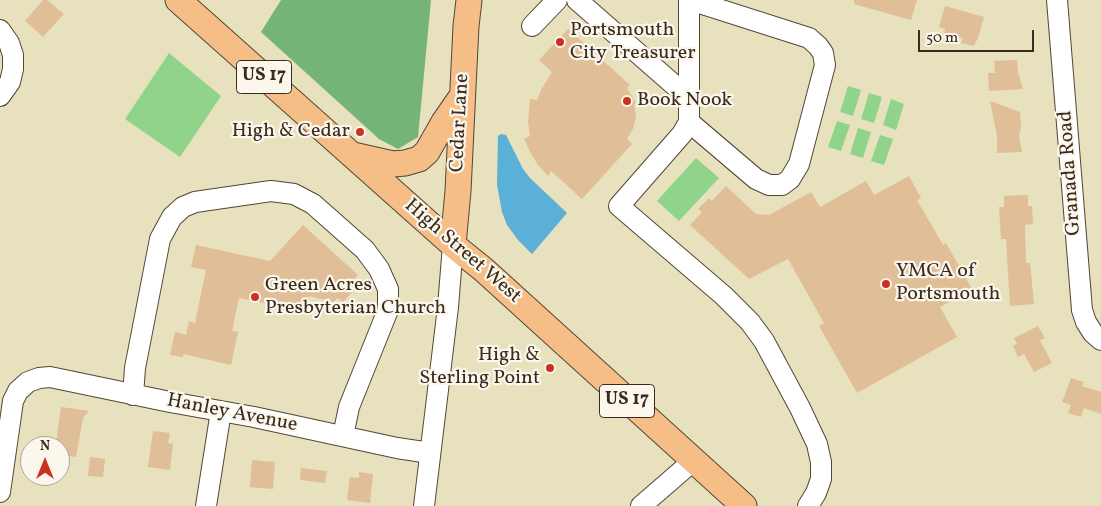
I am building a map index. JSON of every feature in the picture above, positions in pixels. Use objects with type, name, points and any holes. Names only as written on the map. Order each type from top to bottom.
[{"type":"main road","name":"High Street West","points":[[178,0],[453,245],[484,270],[744,506]]},
{"type":"main road","name":"Cedar Lane","points":[[453,245],[469,0]]},
{"type":"main road","points":[[351,154],[393,164],[419,159],[427,152],[462,96]]},
{"type":"street","points":[[532,26],[557,0]]},
{"type":"street","points":[[577,0],[690,98]]},
{"type":"street","points":[[690,122],[756,179],[769,185],[782,184],[790,179],[800,164],[826,65],[823,53],[808,38],[690,0],[690,122],[682,134],[619,206],[724,296],[750,322],[764,342],[800,408],[817,444],[821,462],[821,479],[816,493],[808,506]]},
{"type":"street","name":"Granada Road","points":[[1057,0],[1082,310],[1086,322],[1093,333],[1101,340]]},
{"type":"street","points":[[0,30],[9,43],[13,55],[14,69],[10,82],[0,96]]},
{"type":"street","points":[[133,395],[135,368],[160,239],[172,217],[183,207],[195,202],[271,192],[294,194],[313,204],[365,250],[380,269],[388,289],[388,310],[349,407],[343,436]]},
{"type":"street","points":[[424,506],[448,306],[453,245]]},
{"type":"street","name":"Hanley Avenue","points":[[0,492],[13,400],[18,391],[28,382],[50,377],[397,448],[430,453]]},
{"type":"street","points":[[206,506],[221,411]]},
{"type":"street","points":[[641,506],[693,461]]},
{"type":"green space","points":[[281,0],[431,0],[418,137],[398,149],[379,139],[261,32]]},
{"type":"green space","points":[[169,53],[221,96],[180,157],[125,119]]},
{"type":"green space","points":[[848,86],[861,90],[853,116],[840,112]]},
{"type":"green space","points":[[869,93],[882,97],[874,123],[861,119]]},
{"type":"green space","points":[[891,99],[904,104],[896,130],[883,125]]},
{"type":"green space","points":[[837,121],[850,125],[841,151],[828,147]]},
{"type":"green space","points":[[858,128],[871,132],[863,158],[850,154]]},
{"type":"green space","points":[[880,135],[893,139],[884,165],[871,161]]},
{"type":"green space","points":[[696,158],[719,178],[679,221],[657,201]]},
{"type":"water","points":[[501,134],[506,135],[523,169],[530,178],[567,213],[532,254],[507,225],[502,212],[497,185],[498,136]]},
{"type":"building","points":[[43,0],[47,0],[64,14],[43,37],[25,21]]},
{"type":"building","points":[[854,0],[917,0],[911,20],[854,4]]},
{"type":"building","points":[[945,6],[984,17],[974,46],[961,43],[963,38],[944,34],[945,29],[939,27]]},
{"type":"building","points":[[568,29],[630,85],[627,88],[636,103],[634,104],[636,116],[633,129],[627,139],[632,144],[582,199],[551,171],[548,176],[538,165],[524,139],[530,136],[528,122],[530,99],[537,100],[552,72],[539,60]]},
{"type":"building","points":[[1017,60],[1023,89],[989,91],[988,73],[995,73],[994,61]]},
{"type":"building","points":[[990,101],[1020,112],[1021,127],[1019,136],[1022,152],[997,153],[997,136]]},
{"type":"building","name":"YMCA of Portsmouth","points":[[909,176],[921,198],[917,200],[943,245],[946,243],[972,289],[940,307],[957,337],[857,393],[819,326],[824,323],[788,259],[749,279],[690,225],[702,212],[698,209],[709,198],[712,201],[726,186],[756,214],[769,215],[811,192],[820,207],[866,181],[874,195]]},
{"type":"building","points":[[1028,195],[1028,206],[1032,206],[1033,224],[1025,225],[1026,263],[1030,263],[1034,304],[1010,306],[1006,239],[1001,239],[999,207],[1004,207],[1004,196]]},
{"type":"building","name":"Green Acres Presbyterian Church","points":[[303,225],[358,275],[352,282],[357,287],[343,302],[338,298],[333,302],[309,296],[306,312],[289,309],[288,312],[269,308],[269,304],[239,298],[232,331],[238,332],[231,365],[183,354],[183,357],[170,355],[175,332],[186,335],[189,321],[195,323],[206,270],[191,267],[196,245],[270,261]]},
{"type":"building","points":[[1038,326],[1045,338],[1040,340],[1052,363],[1034,372],[1024,354],[1018,357],[1013,346],[1017,344],[1014,338]]},
{"type":"building","points":[[1071,378],[1084,382],[1082,386],[1101,392],[1101,414],[1084,408],[1081,417],[1068,413],[1071,405],[1062,402]]},
{"type":"building","points":[[61,407],[89,411],[83,418],[76,457],[70,456],[70,436],[57,436]]},
{"type":"building","points":[[153,431],[170,433],[168,443],[173,444],[170,470],[148,467]]},
{"type":"building","points":[[90,457],[105,459],[103,477],[88,476]]},
{"type":"building","points":[[252,460],[275,462],[273,489],[250,487]]},
{"type":"building","points":[[301,468],[327,471],[325,483],[300,480]]},
{"type":"building","points":[[359,472],[373,474],[370,503],[347,500],[350,477],[359,478]]},
{"type":"place","name":"Portsmouth City Treasurer","points":[[560,42]]},
{"type":"place","name":"Book Nook","points":[[627,101]]},
{"type":"place","name":"High & Cedar","points":[[360,132]]},
{"type":"place","name":"YMCA of Portsmouth","points":[[886,284]]},
{"type":"place","name":"Green Acres Presbyterian Church","points":[[255,297]]},
{"type":"place","name":"High & Sterling Point","points":[[550,368]]}]
